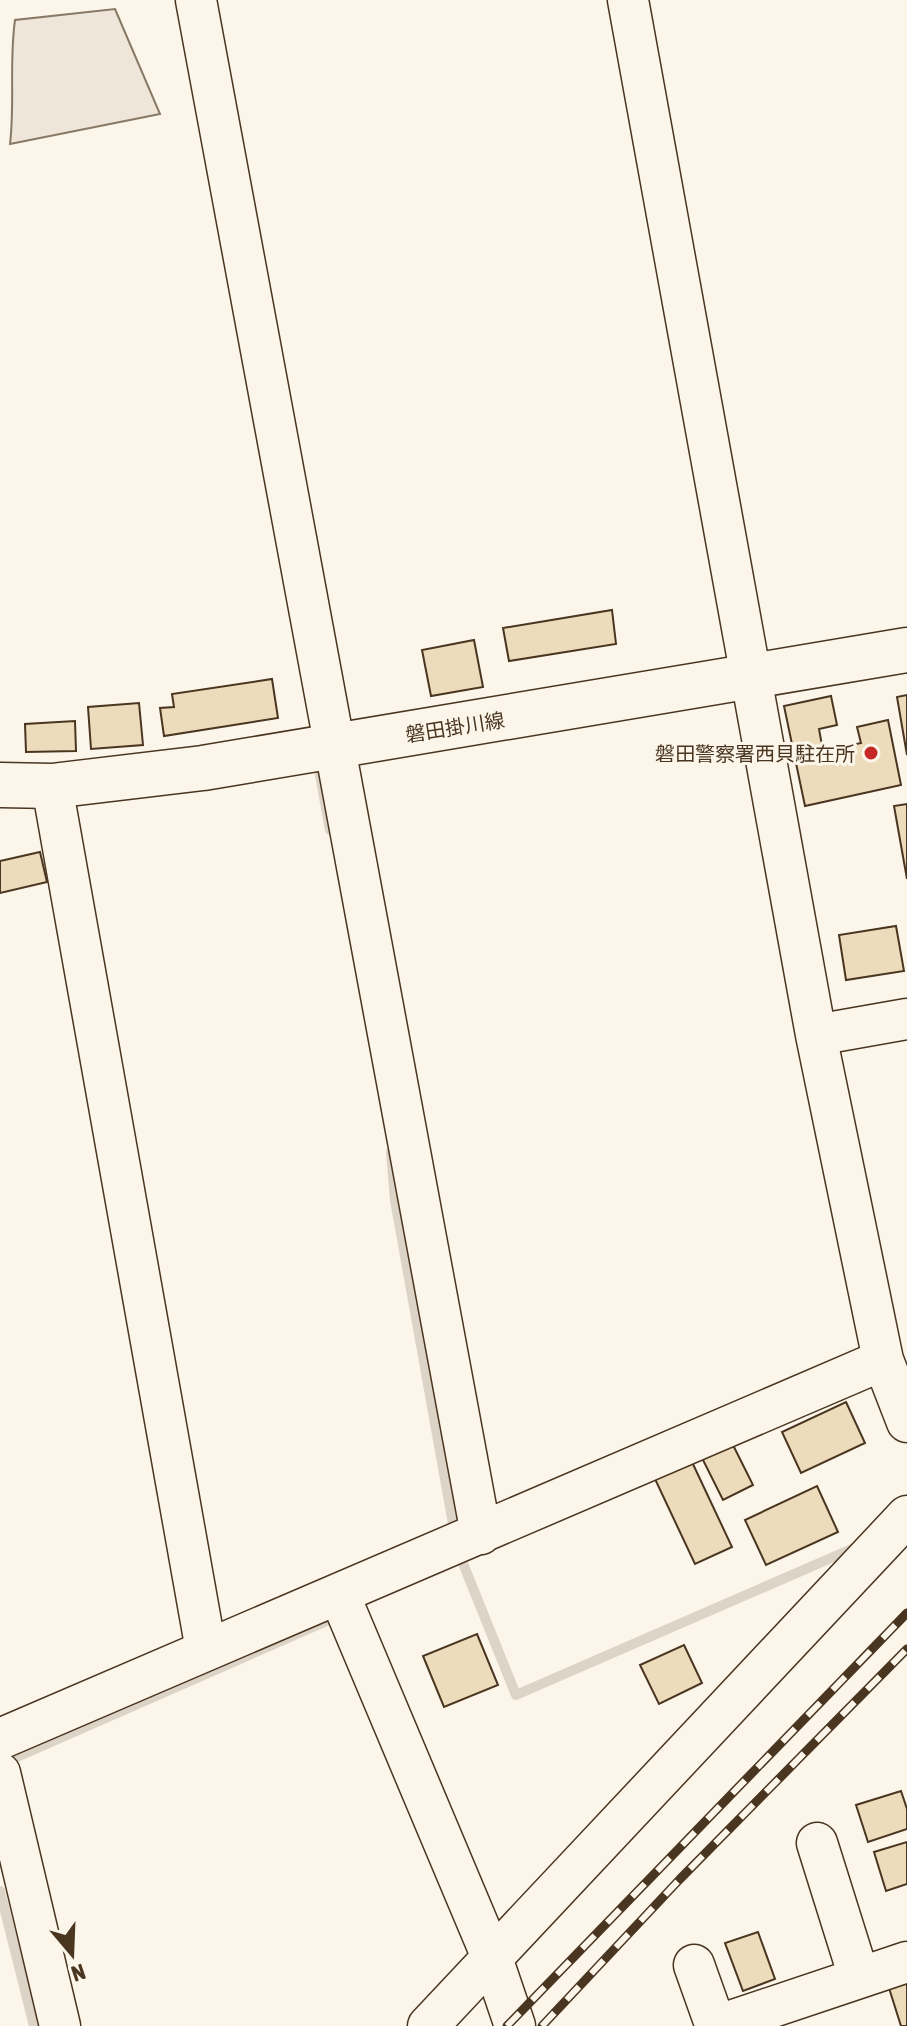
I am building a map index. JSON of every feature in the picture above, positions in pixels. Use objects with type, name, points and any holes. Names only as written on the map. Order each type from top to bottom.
[{"type":"main road","name":"磐田掛川線","points":[[0,785],[52,786],[335,747],[907,650]]},
{"type":"street","points":[[196,0],[481,1534]]},
{"type":"street","points":[[628,0],[816,1035],[883,1360],[907,1422]]},
{"type":"street","points":[[52,786],[206,1650]]},
{"type":"street","points":[[816,1035],[907,1019]]},
{"type":"street","points":[[0,1739],[883,1360]]},
{"type":"street","points":[[428,2026],[491,1955],[907,1516]]},
{"type":"street","points":[[339,1594],[491,1955],[515,2026]]},
{"type":"street","points":[[0,1773],[60,2026]]},
{"type":"street","points":[[817,1843],[859,1977]]},
{"type":"street","points":[[694,1965],[716,2025],[907,1962]]},
{"type":"shaded area","points":[[115,9],[160,114],[10,144],[15,20]]},
{"type":"building","points":[[612,610],[616,644],[509,661],[503,628]]},
{"type":"building","points":[[474,640],[483,687],[431,696],[422,650]]},
{"type":"building","points":[[272,679],[278,718],[164,736],[160,708],[174,707],[172,694]]},
{"type":"building","points":[[907,695],[907,755],[897,697]]},
{"type":"building","points":[[831,696],[837,725],[819,729],[823,751],[861,743],[857,727],[888,720],[901,785],[805,806],[784,706]]},
{"type":"building","points":[[139,703],[143,745],[91,749],[88,707]]},
{"type":"building","points":[[75,721],[76,751],[26,752],[25,724]]},
{"type":"building","points":[[907,804],[907,879],[894,806]]},
{"type":"building","points":[[40,852],[47,882],[0,893],[0,861]]},
{"type":"building","points":[[896,926],[904,971],[846,980],[839,935]]},
{"type":"building","points":[[846,1402],[865,1443],[801,1473],[782,1432]]},
{"type":"building","points":[[732,1443],[753,1485],[723,1500],[702,1458]]},
{"type":"building","points":[[692,1462],[732,1547],[695,1564],[655,1479]]},
{"type":"building","points":[[817,1486],[838,1532],[766,1565],[745,1520]]},
{"type":"building","points":[[477,1634],[498,1685],[444,1707],[423,1656]]},
{"type":"building","points":[[684,1645],[702,1683],[659,1704],[640,1665]]},
{"type":"building","points":[[901,1791],[907,1809],[907,1829],[868,1842],[856,1805]]},
{"type":"building","points":[[907,1842],[907,1884],[886,1891],[874,1852]]},
{"type":"building","points":[[758,1932],[775,1979],[743,1991],[725,1943]]},
{"type":"building","points":[[907,1983],[907,2026],[901,2026],[889,1988]]},
{"type":"waterway","points":[[318,764],[330,830]]},
{"type":"waterway","points":[[391,1152],[395,1200],[455,1535]]},
{"type":"waterway","points":[[458,1551],[516,1695],[854,1548]]},
{"type":"waterway","points":[[1,1764],[338,1616]]},
{"type":"waterway","points":[[0,1891],[34,2026]]},
{"type":"railway","points":[[507,2026],[907,1613]]},
{"type":"railway","points":[[542,2026],[680,1879],[907,1649]]},
{"type":"place","name":"磐田警察署西貝駐在所","points":[[871,753]]}]
